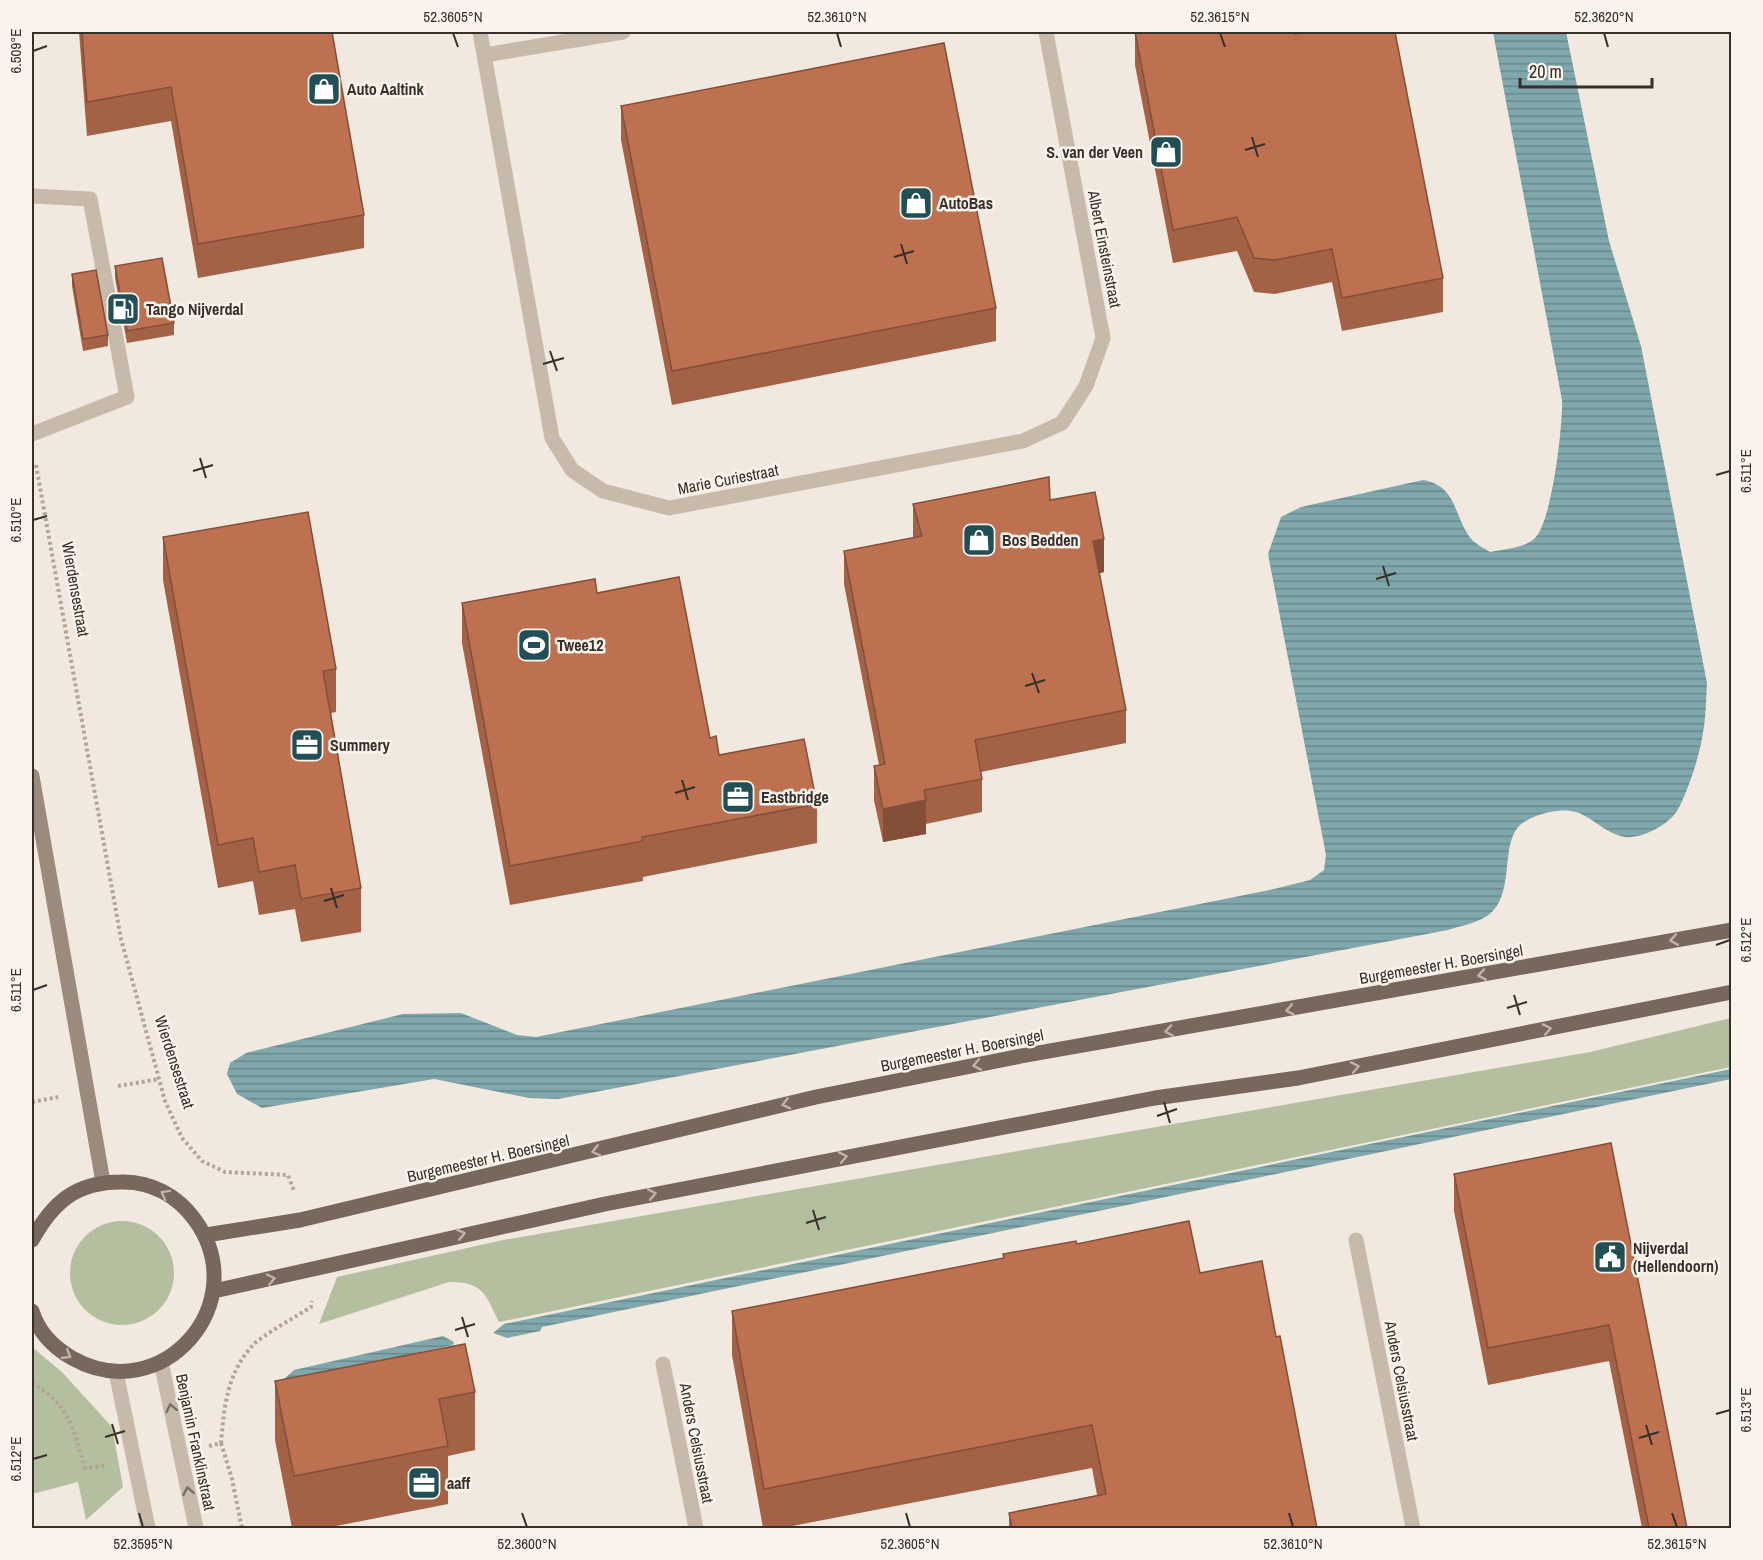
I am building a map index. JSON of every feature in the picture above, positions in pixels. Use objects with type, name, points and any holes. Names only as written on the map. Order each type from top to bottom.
[{"type":"main road","name":"Burgemeester H. Boersingel","points":[[206,1234],[300,1220],[827,1094],[1021,1056],[1731,930]]},
{"type":"main road","points":[[214,1291],[461,1234],[627,1199],[1155,1098],[1298,1078],[1731,992]]},
{"type":"main road","points":[[32,1240],[46,1215],[69,1195],[103,1182],[134,1181],[165,1192],[187,1208],[206,1234],[214,1262],[214,1291],[206,1317],[192,1338],[172,1357],[142,1369],[116,1372],[86,1366],[59,1351],[46,1336],[32,1311]]},
{"type":"street","name":"Marie Curiestraat","points":[[480,32],[552,438],[572,470],[603,491],[669,508],[1023,441]]},
{"type":"street","points":[[485,55],[623,32]]},
{"type":"street","name":"Albert Einsteinstraat","points":[[1023,441],[1062,423],[1086,386],[1103,338],[1046,32]]},
{"type":"street","points":[[32,196],[90,199],[127,397],[32,434]]},
{"type":"street","points":[[32,776],[103,1182]]},
{"type":"street","name":"Anders Celsiusstraat","points":[[1356,1240],[1413,1528]]},
{"type":"street","name":"Benjamin Franklinstraat","points":[[161,1362],[196,1528]]},
{"type":"street","name":"Anders Celsiusstraat","points":[[663,1364],[696,1528]]},
{"type":"street","points":[[116,1372],[148,1528]]},
{"type":"path","name":"Wierdensestraat","points":[[35,462],[121,939],[165,1101],[182,1137],[201,1161],[225,1172],[288,1175],[294,1188],[300,1220]]},
{"type":"path","points":[[181,1454],[221,1443],[224,1399],[234,1372],[254,1344],[311,1306],[315,1288],[313,1269]]},
{"type":"path","points":[[32,1383],[46,1391],[69,1416],[85,1468],[136,1463]]},
{"type":"path","name":"Benjamin Franklinstraat","points":[[221,1443],[232,1479],[242,1528]]},
{"type":"green space","points":[[1731,1018],[1731,1067],[499,1322],[486,1297],[477,1287],[449,1282],[319,1324],[337,1277],[503,1240],[1590,1052]]},
{"type":"green space","points":[[122,1221],[142,1225],[159,1236],[170,1253],[174,1273],[170,1293],[159,1310],[142,1321],[122,1325],[102,1321],[85,1310],[74,1293],[70,1273],[74,1253],[85,1236],[102,1225]]},
{"type":"green space","points":[[32,1347],[62,1372],[112,1427],[123,1487],[86,1520],[78,1482],[32,1494]]},
{"type":"water","points":[[1493,32],[1566,32],[1609,241],[1641,346],[1707,683],[1704,727],[1696,762],[1681,803],[1673,816],[1654,830],[1632,837],[1614,834],[1585,816],[1571,811],[1554,811],[1531,818],[1516,830],[1511,841],[1505,882],[1496,907],[1483,918],[1448,930],[558,1099],[529,1098],[434,1079],[262,1108],[237,1094],[227,1074],[230,1063],[246,1053],[403,1014],[461,1013],[517,1035],[536,1037],[1274,889],[1310,880],[1324,870],[1326,855],[1268,554],[1281,517],[1301,507],[1423,480],[1435,483],[1443,489],[1454,504],[1473,541],[1490,552],[1519,546],[1534,539],[1540,530],[1551,495],[1561,430],[1562,400]]},
{"type":"water","points":[[1731,1069],[1731,1079],[542,1327],[540,1331],[507,1338],[493,1333],[504,1324]]},
{"type":"water","points":[[443,1336],[454,1342],[453,1345],[287,1381],[284,1379],[294,1370]]},
{"type":"building","points":[[82,32],[332,32],[364,215],[198,244],[171,87],[87,102]]},
{"type":"building","points":[[1135,32],[1295,32],[1295,34],[1395,32],[1443,278],[1342,298],[1332,249],[1275,260],[1254,258],[1237,217],[1173,230]]},
{"type":"building","points":[[944,43],[996,308],[672,371],[621,106]]},
{"type":"building","points":[[162,258],[174,323],[127,331],[115,266]]},
{"type":"building","points":[[96,270],[108,335],[83,339],[72,274]]},
{"type":"building","points":[[1049,477],[1050,500],[1095,492],[1104,539],[1093,541],[1126,710],[975,740],[982,779],[924,790],[926,800],[883,809],[874,766],[885,764],[844,551],[922,536],[913,504]]},
{"type":"building","points":[[308,512],[336,669],[323,671],[361,888],[301,899],[295,865],[259,872],[253,838],[218,845],[163,537]]},
{"type":"building","points":[[679,577],[710,738],[716,736],[719,755],[804,739],[817,804],[642,837],[643,841],[510,866],[462,603],[595,579],[597,593]]},
{"type":"building","points":[[1611,1143],[1687,1528],[1649,1528],[1609,1325],[1488,1348],[1454,1174]]},
{"type":"building","points":[[1189,1221],[1200,1273],[1262,1261],[1276,1337],[1280,1336],[1317,1528],[1012,1528],[1009,1513],[1106,1494],[1092,1425],[764,1489],[732,1311],[1004,1258],[1003,1254],[1076,1241],[1077,1244]]},
{"type":"building","points":[[465,1344],[475,1392],[439,1399],[448,1446],[294,1476],[275,1381]]},
{"type":"place","name":"Auto Aaltink","points":[[324,89]]},
{"type":"place","name":"S. van der Veen","points":[[1166,152]]},
{"type":"place","name":"AutoBas","points":[[916,203]]},
{"type":"place","name":"Tango Nijverdal","points":[[123,309]]},
{"type":"place","name":"Bos Bedden","points":[[979,540]]},
{"type":"place","name":"Twee12","points":[[534,645]]},
{"type":"place","name":"Summery","points":[[307,745]]},
{"type":"place","name":"Eastbridge","points":[[738,797]]},
{"type":"place","name":"Nijverdal (Hellendoorn)","points":[[1610,1257]]},
{"type":"place","name":"aaff","points":[[424,1483]]}]
